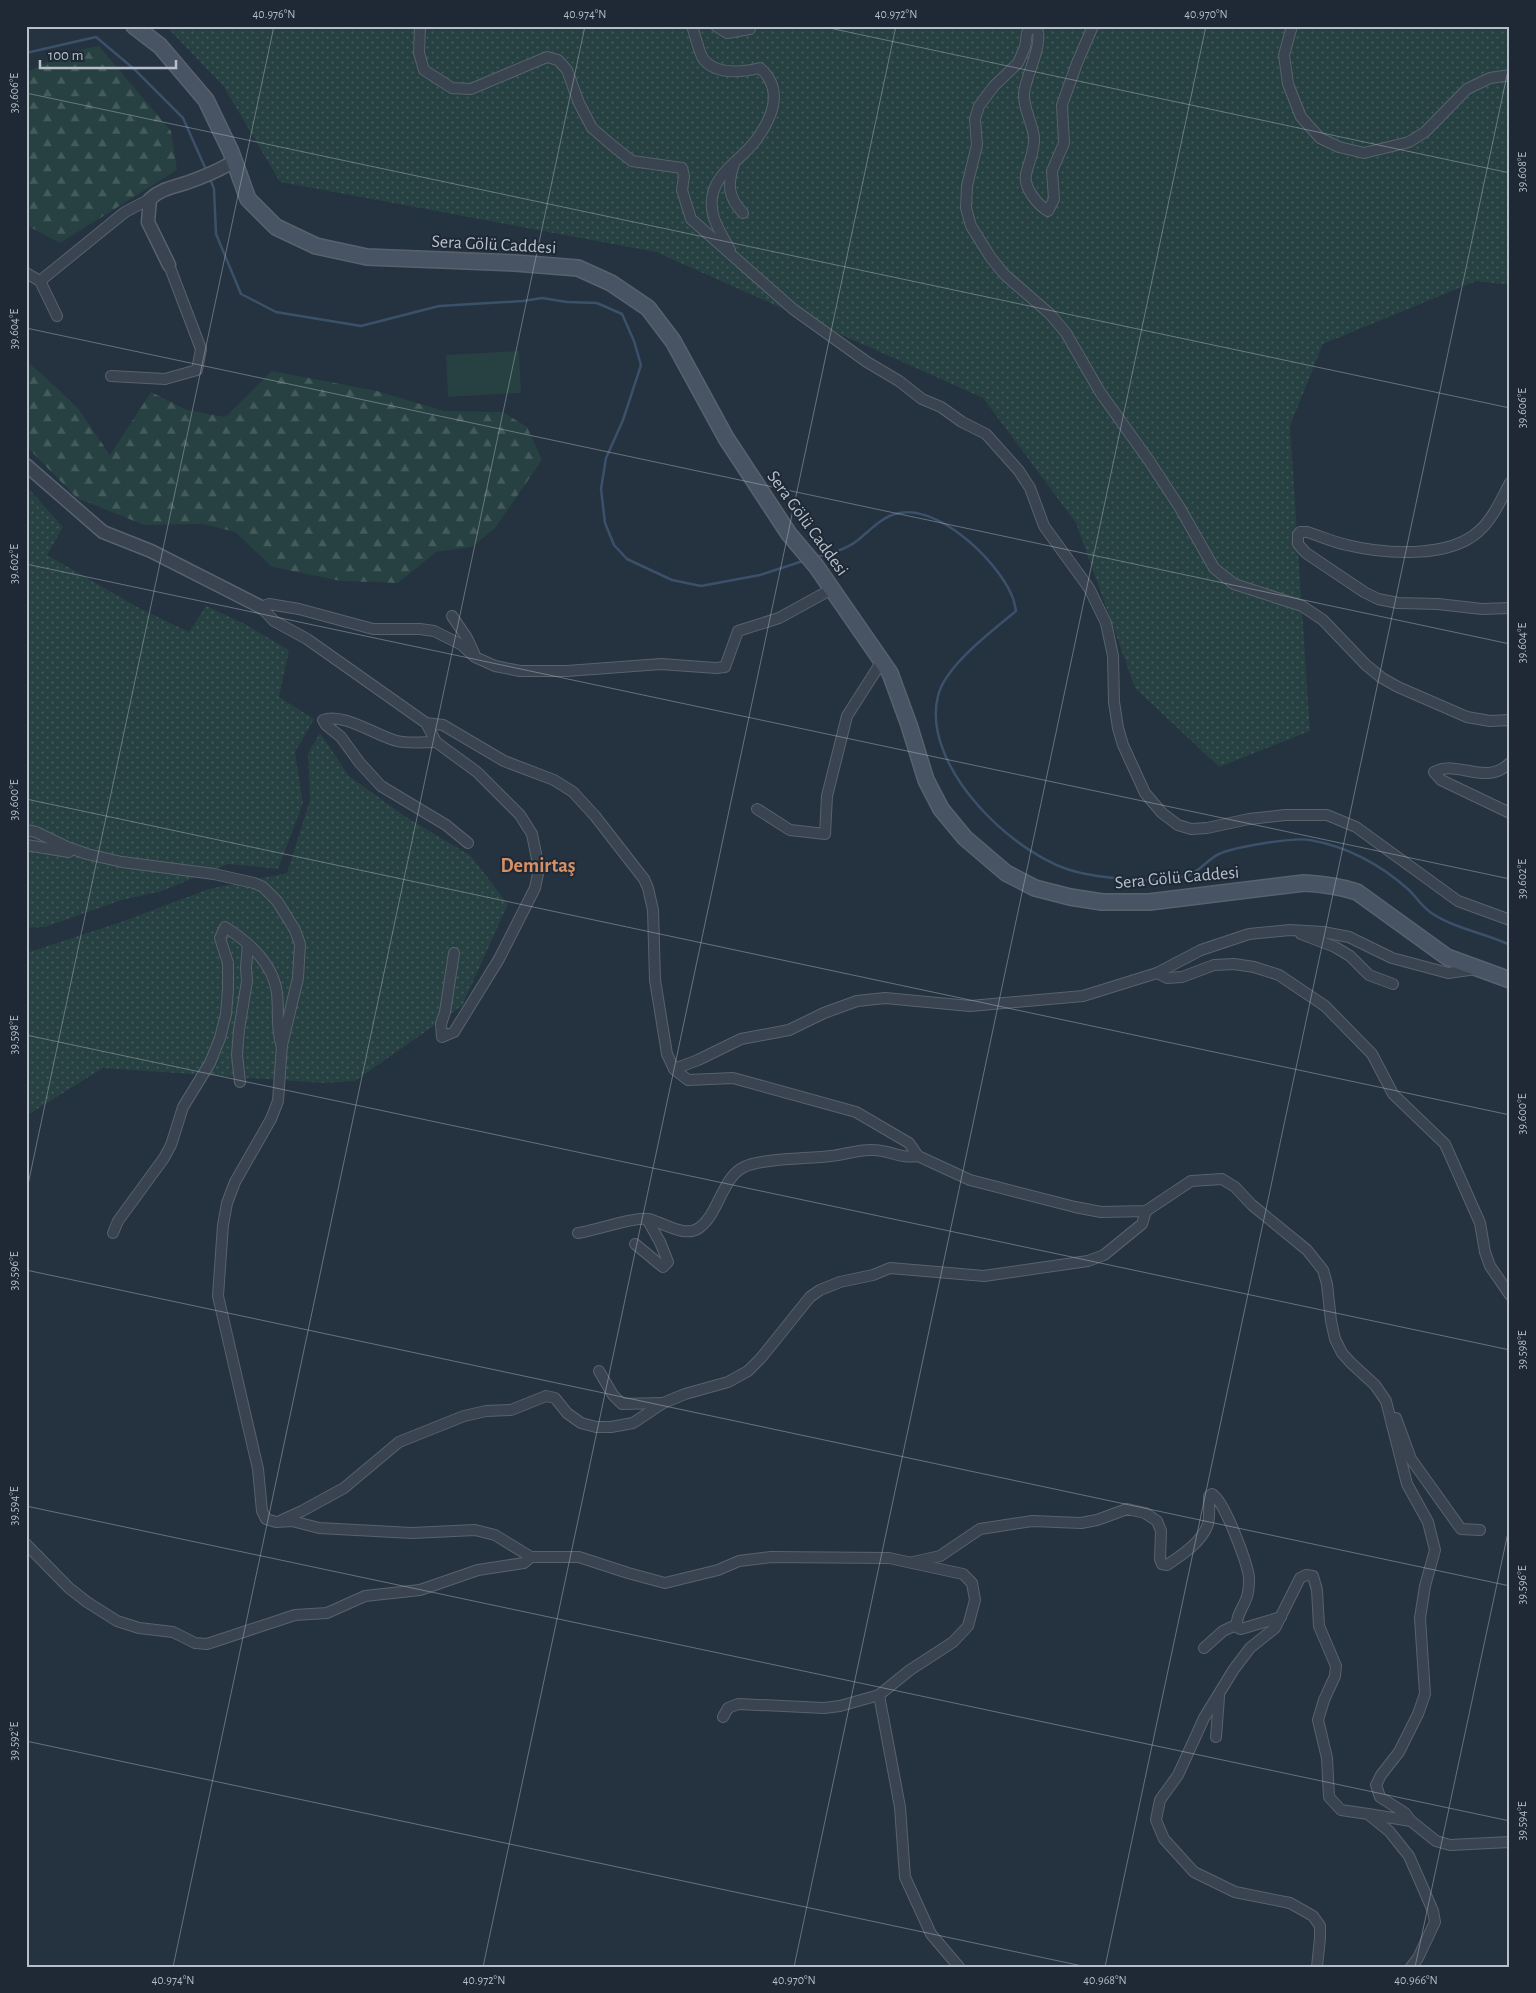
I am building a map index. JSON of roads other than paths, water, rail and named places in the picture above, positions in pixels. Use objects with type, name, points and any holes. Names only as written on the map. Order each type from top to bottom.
[{"type":"main road","name":"Sera Gölü Caddesi","points":[[134,26],[160,46],[206,100],[234,161],[248,199],[276,227],[316,246],[367,257],[515,263],[578,268],[618,288],[648,308],[673,341],[690,376],[726,438],[789,534],[816,566],[890,673],[926,780],[941,809],[965,838],[1006,873],[1035,888],[1070,897],[1102,902],[1149,902],[1275,886],[1328,884],[1357,892],[1447,957],[1510,980]]},
{"type":"street","points":[[420,26],[419,53],[424,70],[452,88],[470,90],[547,57],[558,60],[566,70],[579,103],[592,128],[632,161],[682,168],[684,176],[682,190],[690,219],[732,256],[793,309],[867,362],[899,381],[922,399],[941,407],[962,422],[986,434],[1019,471],[1030,488],[1044,526],[1089,588],[1106,623],[1113,656],[1114,702],[1118,728],[1123,745],[1145,793],[1162,814],[1178,825],[1191,829],[1286,815],[1327,815],[1356,826],[1458,901],[1510,920]]},
{"type":"street","points":[[692,26],[703,59],[719,70],[747,71],[760,68],[768,76],[773,87],[774,102],[768,120],[756,140],[724,172],[712,193],[712,216],[732,256]]},
{"type":"street","points":[[1031,26],[1018,63],[994,86],[979,106],[975,119],[977,145],[967,186],[966,208],[971,226],[991,258],[1005,275],[1050,314],[1066,333],[1100,392],[1180,508],[1214,568],[1234,584],[1302,606],[1322,620],[1366,666],[1398,687],[1467,716],[1490,722],[1510,720]]},
{"type":"street","points":[[1036,26],[1038,37],[1035,54],[1024,90],[1024,103],[1034,136],[1033,157],[1026,176],[1030,191],[1040,206],[1048,211],[1054,199],[1052,172],[1064,143],[1062,105],[1093,26]]},
{"type":"street","points":[[1292,26],[1284,55],[1288,84],[1301,117],[1320,138],[1338,147],[1364,153],[1409,142],[1425,132],[1467,89],[1490,78],[1510,76]]},
{"type":"street","points":[[717,27],[727,32],[750,29]]},
{"type":"street","points":[[40,282],[125,212],[150,199],[165,188],[184,184],[221,170],[234,161]]},
{"type":"street","points":[[734,164],[729,178],[730,192],[734,204],[743,213]]},
{"type":"street","points":[[111,376],[165,379],[197,370],[201,349],[169,265],[148,222],[150,199]]},
{"type":"street","points":[[26,273],[40,282],[57,316]]},
{"type":"street","points":[[26,465],[103,532],[151,551],[261,607],[274,621],[307,639],[426,723],[436,742],[477,772],[520,815],[532,834],[539,868],[535,888],[499,959],[454,1032],[442,1037],[441,1024],[445,1012],[454,954]]},
{"type":"street","points":[[1510,483],[1491,518],[1480,531],[1468,540],[1449,547],[1408,552],[1375,550],[1345,545],[1307,532],[1300,532],[1298,535],[1298,544],[1306,553],[1364,592],[1378,598],[1398,603],[1438,604],[1482,609],[1510,608]]},
{"type":"street","points":[[261,607],[270,604],[299,609],[373,628],[420,628],[434,631],[462,645],[475,657],[495,666],[520,671],[567,671],[661,664],[716,668],[725,667],[738,631],[779,618],[832,589]]},
{"type":"street","points":[[452,616],[467,638],[475,657]]},
{"type":"street","points":[[757,809],[790,830],[825,834],[826,796],[847,716],[882,661]]},
{"type":"street","points":[[436,742],[398,741],[348,722],[330,718],[323,720],[326,725],[341,737],[359,762],[381,786],[446,825],[468,843]]},
{"type":"street","points":[[426,723],[443,725],[504,761],[554,780],[573,792],[595,816],[644,879],[653,910],[655,980],[666,1054],[674,1069],[688,1080],[733,1078],[856,1112],[909,1143],[918,1156],[970,1180],[1101,1212],[1146,1211],[1191,1181],[1222,1179],[1235,1187],[1252,1205],[1306,1250],[1322,1270],[1327,1284],[1331,1321],[1342,1352],[1351,1363],[1376,1385],[1386,1391],[1411,1459],[1460,1529],[1480,1530]]},
{"type":"street","points":[[1510,763],[1492,774],[1451,768],[1440,769],[1434,772],[1441,780],[1510,812]]},
{"type":"street","points":[[26,830],[36,832],[87,854]]},
{"type":"street","points":[[26,845],[87,854],[122,862],[214,874],[254,883],[262,887],[277,901],[296,930],[300,944],[298,978],[282,1045],[278,1101],[271,1118],[235,1182],[227,1203],[223,1225],[218,1296],[258,1469],[262,1511],[266,1519],[276,1522],[292,1521],[319,1528],[412,1533],[475,1530],[495,1535],[531,1557],[579,1556],[628,1573],[665,1582],[718,1570],[739,1561],[771,1557],[889,1558],[963,1574],[972,1583],[975,1600],[968,1626],[953,1642],[910,1670],[879,1695],[840,1706],[824,1708],[738,1704],[728,1708],[723,1717]]},
{"type":"street","points":[[113,1233],[118,1220],[164,1158],[171,1145],[183,1107],[210,1063],[220,1038],[228,1001],[228,963],[220,938],[225,927],[248,944],[263,959],[274,981],[277,993],[278,1032],[282,1045]]},
{"type":"street","points":[[674,1069],[698,1060],[741,1039],[789,1030],[824,1013],[857,1001],[885,998],[970,1006],[1083,996],[1157,973],[1201,950],[1248,934],[1290,930],[1323,932],[1349,937],[1392,958],[1448,973],[1477,969]]},
{"type":"street","points":[[1290,930],[1335,947],[1350,956],[1368,975],[1393,984]]},
{"type":"street","points":[[240,1082],[237,1055],[247,981],[248,944]]},
{"type":"street","points":[[1157,973],[1166,978],[1182,977],[1214,965],[1234,964],[1254,967],[1279,975],[1325,1006],[1372,1054],[1393,1094],[1445,1144],[1480,1223],[1485,1252],[1490,1266],[1510,1295]]},
{"type":"street","points":[[578,1233],[598,1230],[634,1220],[647,1219],[688,1232],[700,1227],[712,1212],[732,1175],[744,1167],[763,1162],[873,1150],[906,1158],[918,1156]]},
{"type":"street","points":[[276,1522],[302,1511],[344,1488],[399,1442],[464,1416],[486,1411],[511,1410],[546,1396],[555,1398],[567,1413],[582,1423],[596,1427],[633,1424],[663,1403],[685,1394],[728,1382],[748,1371],[810,1298],[820,1290],[840,1282],[873,1276],[890,1268],[984,1276],[1088,1261],[1104,1255],[1142,1224],[1146,1211]]},
{"type":"street","points":[[635,1244],[663,1267],[668,1262],[660,1242],[647,1219]]},
{"type":"street","points":[[599,1372],[613,1395],[622,1404],[663,1403]]},
{"type":"street","points":[[1376,1385],[1386,1401],[1407,1484],[1428,1522],[1435,1550],[1425,1586],[1420,1618],[1424,1694],[1418,1714],[1399,1752],[1381,1775],[1376,1785],[1380,1797],[1405,1813],[1411,1821],[1436,1841],[1450,1845],[1510,1842]]},
{"type":"street","points":[[909,1563],[940,1556],[980,1529],[1032,1520],[1081,1523],[1097,1520],[1128,1509],[1145,1513],[1157,1522],[1161,1531],[1160,1559],[1162,1564],[1167,1565],[1204,1533],[1208,1522],[1209,1496],[1212,1494],[1218,1496],[1228,1515],[1249,1576],[1248,1594],[1244,1607],[1237,1618],[1236,1625]]},
{"type":"street","points":[[26,1544],[69,1588],[86,1602],[117,1621],[139,1628],[173,1632],[195,1643],[207,1644],[295,1615],[327,1613],[365,1596],[420,1590],[478,1570],[524,1563],[531,1557]]},
{"type":"street","points":[[1317,1967],[1320,1926],[1313,1916],[1290,1903],[1235,1892],[1194,1872],[1164,1839],[1156,1820],[1160,1800],[1178,1775],[1204,1718],[1220,1691],[1250,1648],[1275,1628],[1300,1578],[1306,1575],[1313,1576],[1317,1590],[1319,1626],[1336,1666],[1335,1676],[1324,1700],[1318,1720],[1327,1758],[1329,1797],[1341,1810],[1411,1821]]},
{"type":"street","points":[[1236,1625],[1241,1629],[1281,1617]]},
{"type":"street","points":[[1204,1648],[1224,1631],[1236,1625]]},
{"type":"street","points":[[1216,1737],[1220,1691]]},
{"type":"street","points":[[879,1695],[900,1807],[905,1877],[931,1934],[959,1967]]},
{"type":"street","points":[[1368,1814],[1389,1831],[1409,1856],[1433,1911],[1435,1922],[1418,1958],[1411,1967]]},
{"type":"waterway","points":[[26,53],[96,37],[134,69],[183,118],[207,172]]},
{"type":"waterway","points":[[210,179],[214,189],[216,234],[241,294],[276,312],[361,326],[439,306],[523,301],[542,298],[567,302],[597,303],[622,314],[634,341],[641,365],[623,420],[606,458],[601,489],[605,523],[614,545],[627,559],[672,580],[701,586],[760,575],[803,561]]},
{"type":"waterway","points":[[816,557],[833,553],[849,546],[890,516],[911,512],[929,516],[964,537],[980,551],[1005,582],[1014,601],[1016,611],[959,661],[950,673],[942,685],[938,696],[936,723],[944,752],[958,780],[979,806],[1003,830],[1029,850],[1056,865],[1081,873],[1120,879],[1150,880],[1178,878],[1189,875],[1215,856],[1237,848],[1278,841],[1310,840],[1338,847],[1363,858],[1387,872],[1409,890],[1433,914],[1451,923],[1510,945]]},
{"type":"district","name":"Demirtaş","points":[[538,865]]}]
